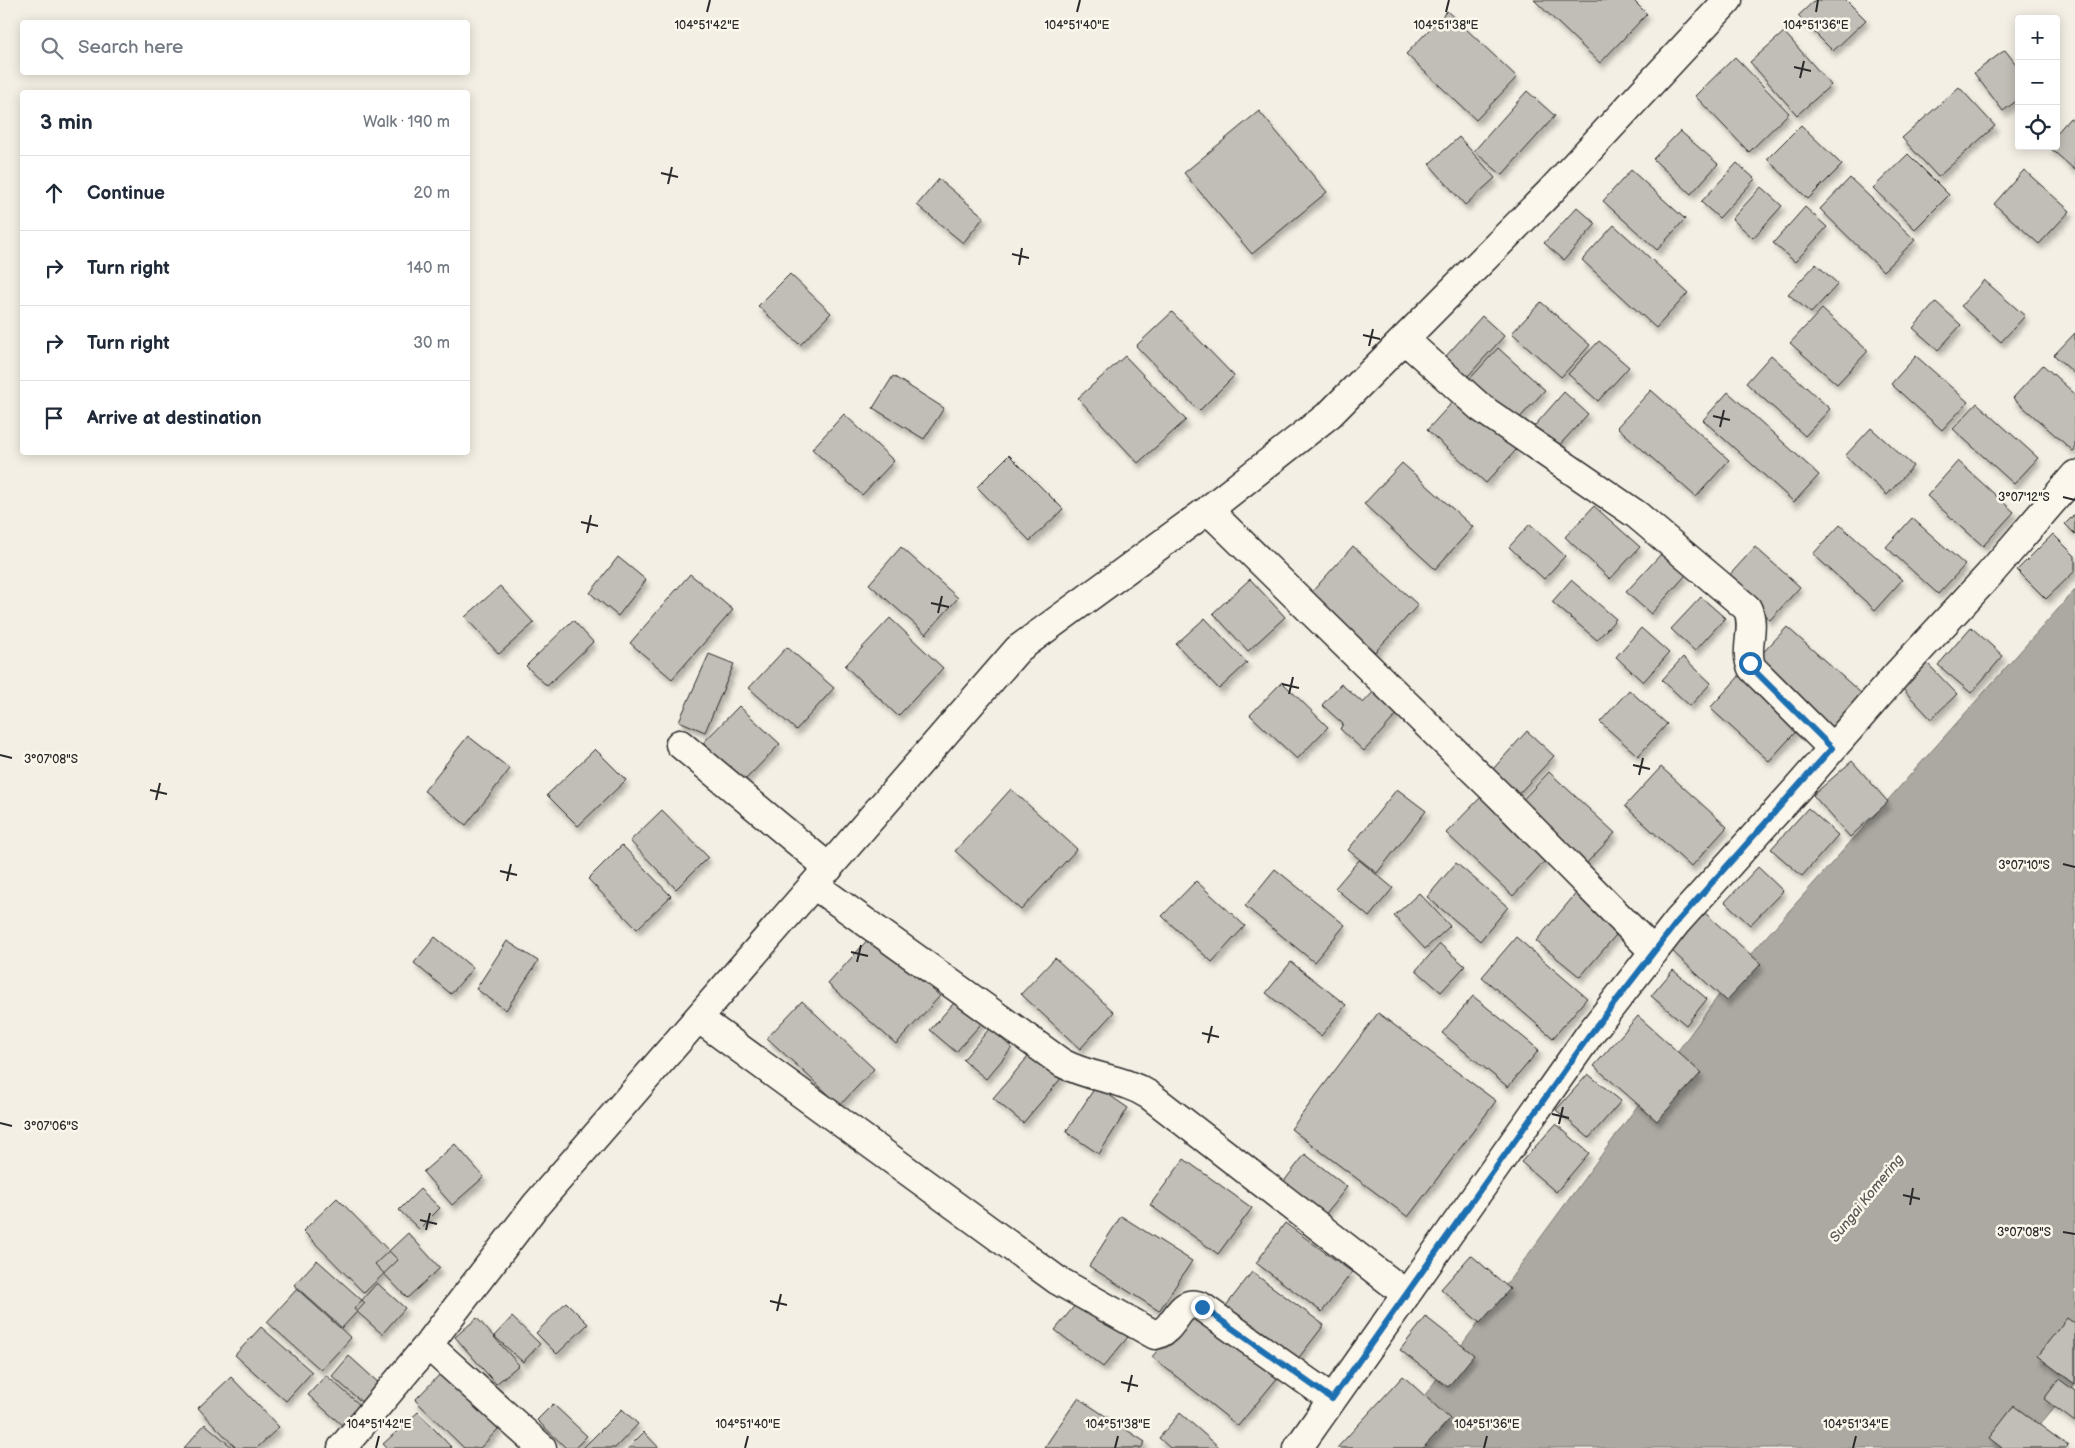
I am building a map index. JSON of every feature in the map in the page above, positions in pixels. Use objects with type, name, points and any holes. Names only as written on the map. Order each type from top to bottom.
[{"type":"street","points":[[342,1448],[428,1345],[535,1206],[1018,649],[1208,510],[1330,414],[1549,193],[1728,0]]},
{"type":"street","points":[[1404,339],[1482,408],[1637,515],[1747,608],[1751,619],[1750,658],[1752,668],[1832,748]]},
{"type":"street","points":[[1298,1448],[1589,1036],[1677,922],[1898,672],[1989,575],[2075,475]]},
{"type":"street","points":[[1208,510],[1499,795],[1654,952]]},
{"type":"street","points":[[680,744],[822,877],[1062,1063],[1087,1074],[1134,1086],[1149,1095],[1406,1294]]},
{"type":"street","points":[[698,1018],[959,1210],[1074,1291],[1154,1335],[1161,1334],[1182,1309],[1194,1303],[1332,1399]]},
{"type":"street","points":[[428,1345],[542,1448]]},
{"type":"water","name":"Sungai Komering","points":[[2075,590],[2075,1383],[2020,1448],[1386,1448],[1741,965]]},
{"type":"building","points":[[1534,0],[1633,0],[1647,14],[1600,63]]},
{"type":"building","points":[[1815,0],[1846,0],[1866,20],[1833,51],[1798,16]]},
{"type":"building","points":[[1447,11],[1517,77],[1476,120],[1406,54]]},
{"type":"building","points":[[1784,32],[1831,85],[1797,115],[1750,62]]},
{"type":"building","points":[[2005,50],[2015,63],[2015,102],[2003,111],[1974,73]]},
{"type":"building","points":[[1735,57],[1789,113],[1749,152],[1695,96]]},
{"type":"building","points":[[1959,87],[1995,126],[1938,177],[1902,138]]},
{"type":"building","points":[[1527,91],[1555,116],[1502,175],[1474,151]]},
{"type":"building","points":[[1259,111],[1327,192],[1252,254],[1184,173]]},
{"type":"building","points":[[2070,118],[2075,122],[2075,170],[2052,150],[2060,150],[2060,129]]},
{"type":"building","points":[[1801,125],[1842,165],[1808,199],[1767,159]]},
{"type":"building","points":[[1680,131],[1718,164],[1691,194],[1653,159]]},
{"type":"building","points":[[1459,137],[1495,178],[1465,205],[1429,164]]},
{"type":"building","points":[[1908,154],[1949,195],[1915,229],[1873,188]]},
{"type":"building","points":[[1737,163],[1755,179],[1719,218],[1701,202]]},
{"type":"building","points":[[1631,170],[1685,219],[1657,250],[1603,201]]},
{"type":"building","points":[[2024,170],[2070,211],[2039,244],[1994,204]]},
{"type":"building","points":[[1850,178],[1915,240],[1883,271],[1820,209]]},
{"type":"building","points":[[939,179],[984,217],[963,243],[917,205]]},
{"type":"building","points":[[1761,187],[1782,206],[1753,238],[1732,219]]},
{"type":"building","points":[[1577,207],[1596,224],[1564,260],[1544,243]]},
{"type":"building","points":[[1805,207],[1827,227],[1795,262],[1773,243]]},
{"type":"building","points":[[1614,225],[1688,293],[1656,328],[1582,260]]},
{"type":"building","points":[[1816,264],[1838,284],[1811,313],[1788,294]]},
{"type":"building","points":[[790,274],[831,313],[800,345],[758,306]]},
{"type":"building","points":[[1984,280],[2025,316],[2001,342],[1961,306]]},
{"type":"building","points":[[1541,302],[1590,345],[1561,377],[1512,333]]},
{"type":"building","points":[[1936,302],[1961,325],[1938,350],[1913,328]]},
{"type":"building","points":[[1822,309],[1868,351],[1837,384],[1790,343]]},
{"type":"building","points":[[1172,312],[1234,376],[1199,411],[1136,346]]},
{"type":"building","points":[[1482,316],[1504,336],[1459,386],[1437,366]]},
{"type":"building","points":[[2075,333],[2075,374],[2054,355]]},
{"type":"building","points":[[1599,341],[1629,367],[1598,401],[1568,374]]},
{"type":"building","points":[[1498,348],[1545,390],[1514,424],[1467,382]]},
{"type":"building","points":[[1771,355],[1830,409],[1805,436],[1746,383]]},
{"type":"building","points":[[1125,356],[1186,420],[1138,463],[1078,398]]},
{"type":"building","points":[[1916,356],[1968,402],[1942,430],[1891,384]]},
{"type":"building","points":[[2043,365],[2075,394],[2075,449],[2073,451],[2013,398]]},
{"type":"building","points":[[893,376],[944,408],[924,439],[873,408]]},
{"type":"building","points":[[1651,390],[1729,460],[1696,497],[1617,427]]},
{"type":"building","points":[[1564,392],[1588,414],[1553,452],[1530,431]]},
{"type":"building","points":[[1728,392],[1819,475],[1794,502],[1703,420]]},
{"type":"building","points":[[1458,396],[1517,449],[1486,483],[1427,430]]},
{"type":"building","points":[[1977,403],[2038,458],[2014,484],[1953,429]]},
{"type":"building","points":[[844,414],[894,461],[862,495],[812,449]]},
{"type":"building","points":[[1871,428],[1913,466],[1887,495],[1845,456]]},
{"type":"building","points":[[1009,455],[1063,509],[1030,541],[977,487]]},
{"type":"building","points":[[1958,461],[2014,512],[1983,546],[1927,496]]},
{"type":"building","points":[[1402,463],[1473,527],[1435,569],[1364,504]]},
{"type":"building","points":[[1594,506],[1640,547],[1610,579],[1565,537]]},
{"type":"building","points":[[2075,514],[2075,534],[2065,524]]},
{"type":"building","points":[[1912,518],[1965,565],[1938,594],[1886,547]]},
{"type":"building","points":[[1530,524],[1565,556],[1544,579],[1509,547]]},
{"type":"building","points":[[1840,525],[1902,580],[1875,610],[1813,554]]},
{"type":"building","points":[[2053,534],[2075,556],[2075,571],[2046,599],[2017,570]]},
{"type":"building","points":[[1353,546],[1418,605],[1375,652],[1310,594]]},
{"type":"building","points":[[901,547],[958,598],[926,634],[869,584]]},
{"type":"building","points":[[1755,547],[1800,587],[1770,620],[1725,580]]},
{"type":"building","points":[[1662,553],[1686,575],[1651,614],[1626,592]]},
{"type":"building","points":[[618,557],[646,580],[618,616],[590,593]]},
{"type":"building","points":[[690,574],[733,610],[672,679],[630,643]]},
{"type":"building","points":[[1250,579],[1285,617],[1248,651],[1213,613]]},
{"type":"building","points":[[1571,580],[1616,619],[1597,640],[1552,602]]},
{"type":"building","points":[[500,586],[534,623],[499,654],[465,617]]},
{"type":"building","points":[[1701,597],[1725,618],[1695,651],[1671,629]]},
{"type":"building","points":[[890,618],[943,668],[898,716],[845,666]]},
{"type":"building","points":[[1205,618],[1247,663],[1219,689],[1176,644]]},
{"type":"building","points":[[573,620],[593,642],[547,686],[526,666]]},
{"type":"building","points":[[1787,627],[1862,694],[1829,730],[1754,662]]},
{"type":"building","points":[[1971,627],[2003,656],[1971,693],[1938,665]]},
{"type":"building","points":[[1641,628],[1669,653],[1643,682],[1616,657]]},
{"type":"building","points":[[787,647],[834,688],[796,730],[749,688]]},
{"type":"building","points":[[709,654],[734,664],[705,732],[679,721]]},
{"type":"building","points":[[1683,657],[1711,683],[1690,706],[1662,680]]},
{"type":"building","points":[[1927,663],[1957,694],[1931,719],[1901,687]]},
{"type":"building","points":[[1742,673],[1801,726],[1769,761],[1710,708]]},
{"type":"building","points":[[1282,682],[1328,727],[1297,759],[1250,715]]},
{"type":"building","points":[[1341,684],[1363,703],[1376,689],[1400,711],[1364,751],[1340,729],[1343,724],[1322,705]]},
{"type":"building","points":[[1629,690],[1667,724],[1638,756],[1600,722]]},
{"type":"building","points":[[739,706],[780,744],[744,781],[703,743]]},
{"type":"building","points":[[1527,731],[1554,756],[1511,802],[1485,778]]},
{"type":"building","points":[[468,736],[510,769],[466,825],[424,791]]},
{"type":"building","points":[[595,749],[626,780],[578,826],[547,795]]},
{"type":"building","points":[[1852,761],[1888,802],[1850,837],[1813,795]]},
{"type":"building","points":[[1661,767],[1727,827],[1691,867],[1625,806]]},
{"type":"building","points":[[1549,772],[1615,833],[1582,868],[1516,807]]},
{"type":"building","points":[[1011,789],[1077,849],[1021,910],[955,851]]},
{"type":"building","points":[[1397,789],[1426,811],[1377,873],[1348,850]]},
{"type":"building","points":[[1482,796],[1548,858],[1513,896],[1446,833]]},
{"type":"building","points":[[1808,808],[1838,835],[1802,876],[1771,849]]},
{"type":"building","points":[[662,810],[708,857],[676,889],[630,841]]},
{"type":"building","points":[[622,845],[671,896],[637,929],[588,879]]},
{"type":"building","points":[[1359,860],[1393,888],[1369,917],[1335,888]]},
{"type":"building","points":[[1456,863],[1508,907],[1480,941],[1427,897]]},
{"type":"building","points":[[1758,867],[1783,891],[1750,925],[1725,902]]},
{"type":"building","points":[[1275,869],[1345,925],[1314,962],[1245,906]]},
{"type":"building","points":[[1196,881],[1245,926],[1212,962],[1162,916]]},
{"type":"building","points":[[1578,891],[1621,929],[1580,977],[1536,941]]},
{"type":"building","points":[[1419,893],[1450,926],[1425,949],[1394,916]]},
{"type":"building","points":[[1705,913],[1761,964],[1726,1001],[1671,950]]},
{"type":"building","points":[[871,936],[940,996],[896,1044],[828,984]]},
{"type":"building","points":[[435,937],[473,968],[451,994],[414,963]]},
{"type":"building","points":[[1516,937],[1587,998],[1553,1038],[1482,977]]},
{"type":"building","points":[[507,941],[538,961],[506,1010],[476,989]]},
{"type":"building","points":[[1440,944],[1465,966],[1441,992],[1416,970]]},
{"type":"building","points":[[1055,958],[1114,1012],[1080,1049],[1021,994]]},
{"type":"building","points":[[1291,962],[1346,1005],[1321,1036],[1266,993]]},
{"type":"building","points":[[1673,970],[1707,999],[1686,1025],[1651,996]]},
{"type":"building","points":[[961,995],[987,1017],[956,1052],[930,1030]]},
{"type":"building","points":[[1473,996],[1539,1050],[1508,1087],[1442,1033]]},
{"type":"building","points":[[802,1001],[874,1069],[840,1105],[767,1038]]},
{"type":"building","points":[[1378,1013],[1496,1101],[1408,1217],[1291,1129]]},
{"type":"building","points":[[1638,1016],[1701,1073],[1657,1121],[1594,1066]]},
{"type":"building","points":[[990,1028],[1012,1048],[986,1079],[963,1060]]},
{"type":"building","points":[[1033,1051],[1063,1076],[1023,1123],[993,1098]]},
{"type":"building","points":[[1588,1074],[1621,1101],[1589,1138],[1556,1110]]},
{"type":"building","points":[[1096,1086],[1128,1108],[1099,1154],[1066,1132]]},
{"type":"building","points":[[1556,1124],[1589,1153],[1556,1192],[1521,1162]]},
{"type":"building","points":[[455,1144],[484,1177],[452,1205],[423,1172]]},
{"type":"building","points":[[1305,1154],[1347,1187],[1320,1221],[1278,1189]]},
{"type":"building","points":[[1184,1159],[1252,1208],[1218,1254],[1150,1205]]},
{"type":"building","points":[[420,1189],[440,1208],[419,1229],[399,1210]]},
{"type":"building","points":[[337,1198],[398,1260],[364,1293],[303,1231]]},
{"type":"building","points":[[1121,1216],[1192,1261],[1159,1311],[1089,1266]]},
{"type":"building","points":[[1285,1223],[1352,1272],[1322,1312],[1256,1263]]},
{"type":"building","points":[[408,1233],[440,1268],[407,1298],[375,1264]]},
{"type":"building","points":[[1471,1255],[1510,1289],[1480,1323],[1441,1289]]},
{"type":"building","points":[[317,1260],[365,1303],[342,1328],[294,1285]]},
{"type":"building","points":[[1252,1272],[1324,1325],[1294,1364],[1222,1311]]},
{"type":"building","points":[[377,1283],[405,1308],[382,1334],[354,1309]]},
{"type":"building","points":[[297,1289],[351,1338],[321,1370],[267,1322]]},
{"type":"building","points":[[1080,1299],[1128,1337],[1103,1367],[1055,1330]]},
{"type":"building","points":[[566,1302],[588,1324],[557,1354],[536,1333]]},
{"type":"building","points":[[1193,1307],[1279,1376],[1238,1426],[1152,1357]]},
{"type":"building","points":[[512,1317],[540,1344],[523,1362],[494,1336]]},
{"type":"building","points":[[1426,1317],[1474,1355],[1448,1387],[1400,1350]]},
{"type":"building","points":[[477,1318],[519,1365],[496,1384],[455,1337]]},
{"type":"building","points":[[2067,1318],[2075,1324],[2075,1384],[2037,1356]]},
{"type":"building","points":[[261,1327],[312,1372],[286,1401],[235,1355]]},
{"type":"building","points":[[349,1356],[381,1385],[364,1404],[332,1376]]},
{"type":"building","points":[[444,1370],[502,1425],[480,1448],[464,1448],[415,1400]]},
{"type":"building","points":[[326,1375],[361,1406],[343,1426],[308,1395]]},
{"type":"building","points":[[1403,1376],[1450,1419],[1423,1448],[1337,1448]]},
{"type":"building","points":[[231,1377],[279,1427],[257,1448],[236,1448],[198,1408]]},
{"type":"building","points":[[2059,1379],[2075,1391],[2075,1422],[2044,1399]]},
{"type":"building","points":[[1078,1398],[1145,1442],[1141,1448],[1044,1448]]},
{"type":"building","points":[[553,1404],[587,1436],[575,1448],[566,1448],[537,1420]]},
{"type":"building","points":[[2014,1406],[2068,1446],[2066,1448],[2002,1448],[1989,1438]]},
{"type":"building","points":[[622,1409],[638,1424],[615,1448],[583,1448]]},
{"type":"building","points":[[418,1412],[452,1448],[387,1448],[383,1444]]},
{"type":"building","points":[[1180,1413],[1220,1448],[1170,1448],[1159,1438]]},
{"type":"building","points":[[205,1424],[233,1448],[184,1448]]},
{"type":"building","points":[[644,1432],[659,1448],[628,1448]]},
{"type":"route","points":[[1202,1307],[1332,1399],[1589,1036],[1677,922],[1832,748],[1752,668],[1750,663]]}]
